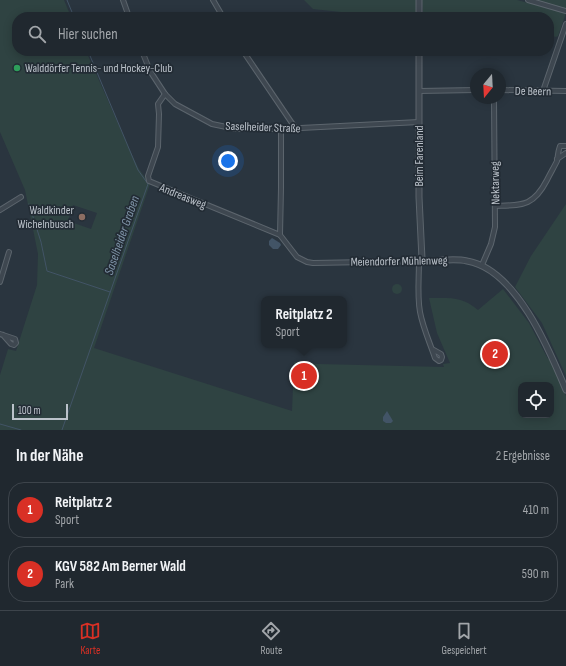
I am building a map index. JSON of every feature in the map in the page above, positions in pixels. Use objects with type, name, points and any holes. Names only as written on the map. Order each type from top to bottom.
[{"type":"street","points":[[122,0],[127,12]]},
{"type":"street","points":[[213,0],[220,12]]},
{"type":"street","points":[[419,0],[419,12]]},
{"type":"street","points":[[528,0],[566,10]]},
{"type":"street","points":[[543,91],[566,24]]},
{"type":"street","name":"Saselheider Straße","points":[[144,56],[150,71],[165,94],[175,104],[212,124],[236,129],[296,129],[419,122]]},
{"type":"street","points":[[246,56],[296,129]]},
{"type":"street","name":"Beim Farenland","points":[[419,56],[419,196],[421,261]]},
{"type":"street","points":[[419,91],[470,90]]},
{"type":"street","name":"De Beern","points":[[506,90],[566,91]]},
{"type":"street","name":"Andreasweg","points":[[165,94],[158,104],[158,147],[148,176],[149,181],[153,184],[280,234]]},
{"type":"street","name":"Nektarweg","points":[[482,265],[491,244],[495,227],[494,104]]},
{"type":"street","points":[[280,234],[281,129]]},
{"type":"street","points":[[495,206],[520,205],[536,198],[557,159],[557,152],[560,146],[566,146]]},
{"type":"street","points":[[557,159],[566,153]]},
{"type":"street","points":[[0,208],[21,197]]},
{"type":"street","name":"Meiendorfer Mühlenweg","points":[[280,234],[292,253],[307,262],[427,262],[463,260],[482,265],[496,274],[504,282],[535,322],[546,343],[566,390]]},
{"type":"street","points":[[0,282],[9,252]]},
{"type":"street","points":[[421,261],[420,309],[422,322],[432,350]]},
{"type":"green space","points":[[0,0],[64,0],[69,12],[12,12],[12,56],[88,56],[133,157],[139,169],[150,184],[94,348],[292,411],[294,362],[444,367],[443,364],[450,363],[437,333],[429,298],[450,298],[461,300],[467,302],[478,310],[503,289],[529,323],[548,359],[551,359],[566,396],[566,430],[0,430],[0,375],[8,349],[16,351],[37,285],[38,254],[25,190],[0,132]],"holes":[[[73,205],[97,213],[91,229],[68,221]]]},
{"type":"green space","points":[[304,0],[416,0],[416,12],[341,12],[313,9]]},
{"type":"green space","points":[[422,0],[517,0],[566,13],[558,36],[556,37],[554,36],[554,12],[423,12]]},
{"type":"green space","points":[[535,0],[566,0],[566,9]]},
{"type":"green space","points":[[566,204],[566,376],[542,323],[515,287],[531,256]]},
{"type":"green space","points":[[395,284],[399,284],[401,285],[401,293],[395,294],[392,291],[392,287]]},
{"type":"water","points":[[272,238],[280,243],[281,245],[278,249],[273,249],[269,245],[269,241]]},
{"type":"water","points":[[387,411],[393,421],[391,423],[386,423],[383,421],[383,417]]},
{"type":"waterway","name":"Saselheider Graben","points":[[67,0],[72,12]]},
{"type":"waterway","name":"Saselheider Graben","points":[[62,430],[148,184],[138,170],[90,56]]},
{"type":"waterway","points":[[29,204],[41,242],[47,271],[110,292]]},
{"type":"waterway","points":[[0,424],[21,430]]},
{"type":"place","name":"Walddörfer Tennis- und Hockey-Club","points":[[17,68]]},
{"type":"place","name":"Waldkinder Wichelnbusch","points":[[82,217]]},
{"type":"place","name":"KGV 582 Am Berner Wald","points":[[495,354]]},
{"type":"place","name":"Reitplatz 2","points":[[304,376]]}]
